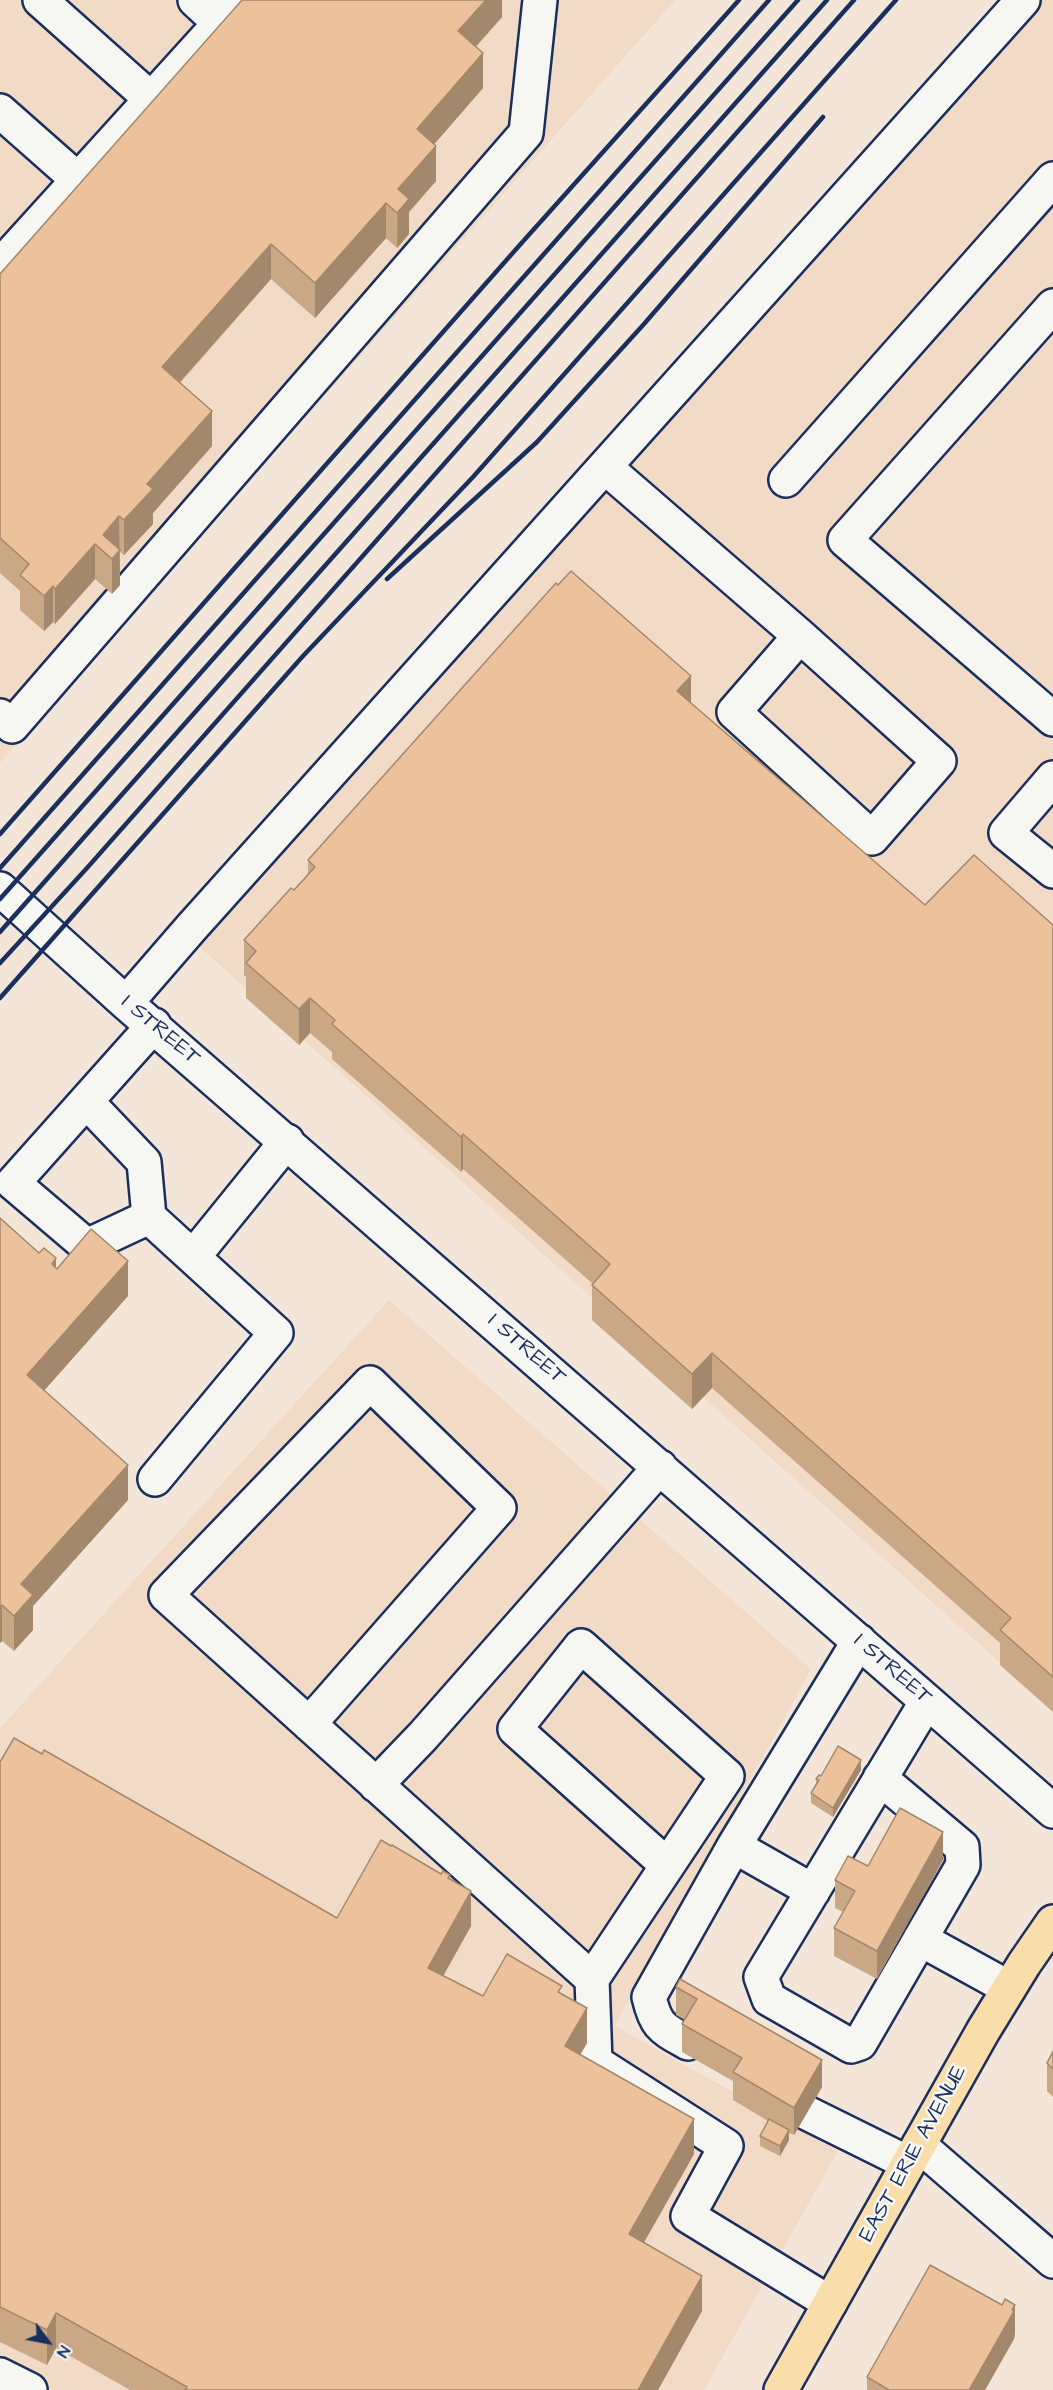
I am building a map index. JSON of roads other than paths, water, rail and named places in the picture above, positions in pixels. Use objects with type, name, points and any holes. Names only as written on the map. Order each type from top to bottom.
[{"type":"main road","name":"EAST ERIE AVENUE","points":[[788,2388],[830,2303],[913,2154],[1009,1988],[1053,1922]]},
{"type":"street","points":[[40,0],[150,99]]},
{"type":"street","points":[[0,266],[230,11],[195,0]]},
{"type":"street","points":[[0,716],[12,726],[526,133],[540,0]]},
{"type":"street","points":[[126,1002],[1023,0]]},
{"type":"street","points":[[0,111],[77,179]]},
{"type":"street","points":[[786,480],[1053,179]]},
{"type":"street","points":[[1053,306],[845,540],[1053,719]]},
{"type":"street","points":[[605,467],[800,636],[939,761],[872,838],[734,712],[800,636]]},
{"type":"street","points":[[1053,778],[1006,832],[1053,871]]},
{"type":"street","name":"I STREET","points":[[0,889],[126,1002],[1053,1811]]},
{"type":"street","points":[[149,1217],[87,1246],[13,1183],[154,1025]]},
{"type":"street","points":[[86,1101],[144,1162],[149,1217],[276,1333],[155,1479]]},
{"type":"street","points":[[193,1257],[287,1141]]},
{"type":"street","points":[[309,1724],[499,1508],[370,1383],[166,1595],[376,1785],[592,1978]]},
{"type":"street","points":[[376,1785],[423,1736],[660,1467]]},
{"type":"street","points":[[688,2043],[667,2031],[654,2019],[649,1997],[734,1846],[859,1641]]},
{"type":"street","points":[[667,1865],[515,1729],[581,1646],[727,1776],[592,1978],[595,2062],[726,2146],[688,2216],[830,2303]]},
{"type":"street","points":[[880,1778],[962,1847],[963,1865],[860,2043],[851,2046],[769,1999],[761,1977],[880,1778],[927,1701]]},
{"type":"street","points":[[734,1846],[813,1891]]},
{"type":"street","points":[[920,1939],[1009,1988]]},
{"type":"street","points":[[807,2113],[913,2154],[1052,2256]]},
{"type":"street","points":[[0,2375],[30,2390]]},
{"type":"railway","points":[[0,834],[739,0]]},
{"type":"railway","points":[[0,868],[769,0]]},
{"type":"railway","points":[[0,899],[798,0]]},
{"type":"railway","points":[[0,932],[827,0]]},
{"type":"railway","points":[[0,963],[87,868],[854,0]]},
{"type":"railway","points":[[0,998],[303,656],[473,477],[896,0]]},
{"type":"railway","points":[[387,579],[537,442],[644,324],[823,117]]}]
